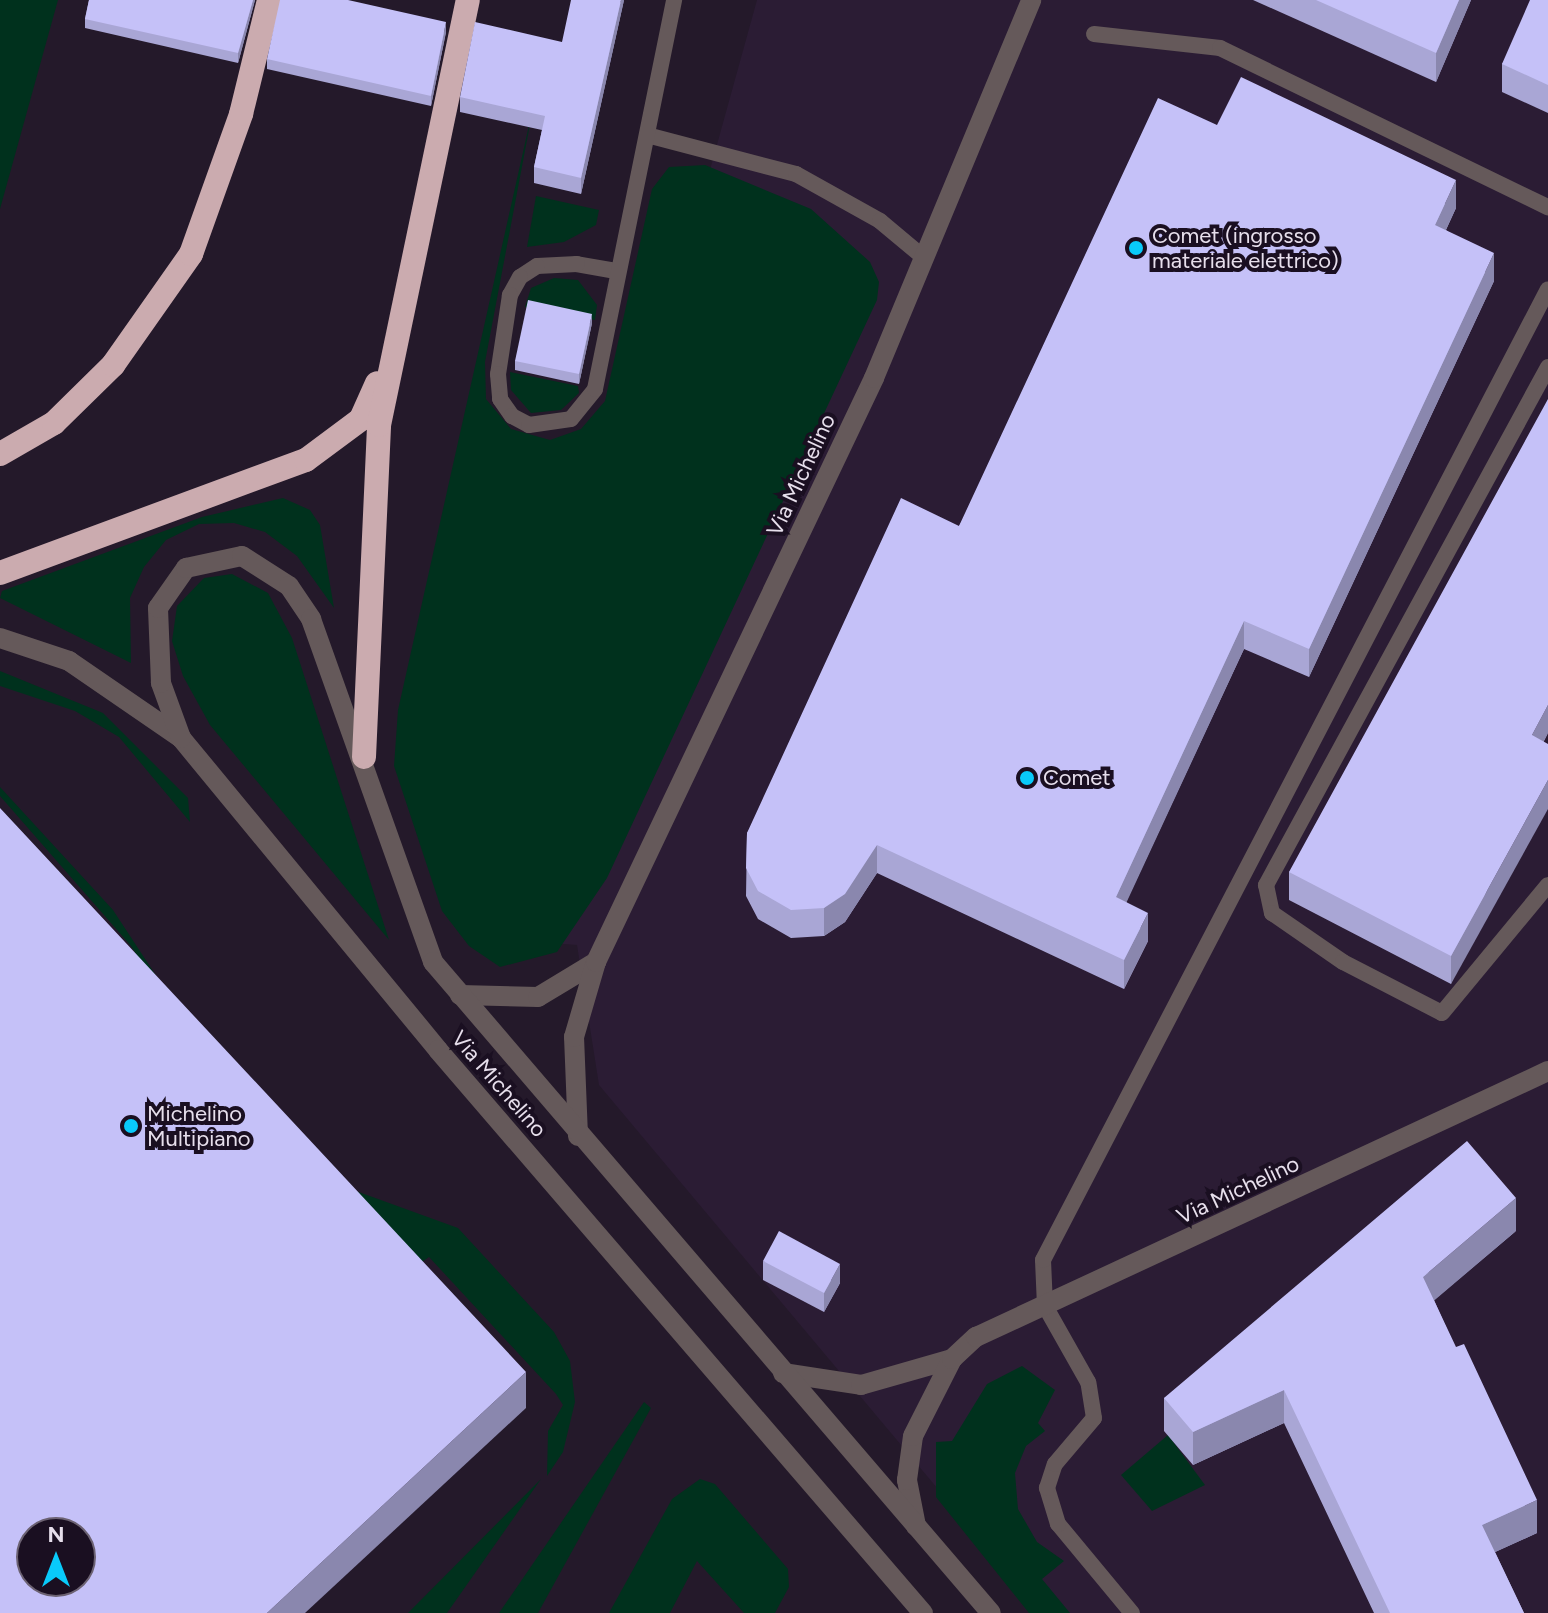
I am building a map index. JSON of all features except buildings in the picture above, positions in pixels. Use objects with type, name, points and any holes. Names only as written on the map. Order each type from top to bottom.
[{"type":"highway","points":[[0,454],[54,423],[113,365],[191,254],[241,114],[269,0]]},
{"type":"highway","points":[[364,757],[374,501],[389,355],[468,0]]},
{"type":"highway","points":[[0,573],[306,460],[361,419],[389,355]]},
{"type":"street","name":"Via Michelino","points":[[578,1136],[574,1037],[596,962],[874,378],[1031,0]]},
{"type":"street","name":"Via Michelino","points":[[181,738],[161,683],[158,608],[186,568],[242,556],[289,586],[311,619],[364,757],[421,937],[460,995],[991,1613]]},
{"type":"street","name":"Via Michelino","points":[[0,638],[69,661],[181,738],[438,1050],[923,1613]]},
{"type":"street","name":"Via Michelino","points":[[460,995],[538,997],[596,962]]},
{"type":"street","name":"Via Michelino","points":[[916,1526],[907,1480],[913,1436],[952,1359],[976,1337],[1548,1071]]},
{"type":"street","name":"Via Michelino","points":[[783,1373],[861,1385],[952,1359]]},
{"type":"lane","points":[[616,271],[564,264],[537,266],[520,277],[510,295],[498,374],[500,399],[512,416],[549,425],[586,407],[647,135],[674,0]]},
{"type":"lane","points":[[1094,34],[1220,48],[1548,207]]},
{"type":"lane","points":[[647,135],[796,174],[880,221],[923,257]]},
{"type":"lane","points":[[1132,1613],[1058,1524],[1047,1488],[1055,1464],[1094,1418],[1088,1382],[1045,1306],[1043,1260],[1548,289]]},
{"type":"lane","points":[[1548,367],[1266,885],[1272,913],[1343,962],[1442,1013],[1548,885]]},
{"type":"shaded area","points":[[757,0],[1548,0],[1548,1613],[1042,1613],[599,1085],[577,945],[515,940],[543,507],[656,365]]},
{"type":"green space","points":[[0,0],[58,0],[0,209]]},
{"type":"green space","points":[[534,103],[485,362],[486,399],[511,429],[550,440],[581,429],[605,401],[652,189],[669,167],[705,165],[811,209],[870,262],[879,282],[877,300],[607,878],[557,952],[500,967],[469,946],[442,911],[394,766],[398,710]]},
{"type":"green space","points":[[536,196],[599,210],[596,225],[564,242],[527,247]]},
{"type":"green space","points":[[554,278],[578,280],[597,305],[595,320],[525,307],[531,288]]},
{"type":"green space","points":[[510,372],[578,386],[579,393],[561,410],[531,413],[511,390]]},
{"type":"green space","points":[[283,498],[310,510],[320,525],[334,608],[297,556],[265,532],[234,523],[199,524],[166,540],[144,567],[130,598],[131,663],[0,598],[2,591],[202,517]]},
{"type":"green space","points":[[232,574],[268,593],[292,638],[389,940],[210,725],[183,676],[172,641],[177,606],[204,578]]},
{"type":"green space","points":[[0,671],[103,713],[188,798],[190,822],[119,737],[75,711],[0,686]]},
{"type":"green space","points":[[0,787],[113,910],[174,1003],[356,1191],[458,1228],[554,1332],[570,1361],[575,1402],[563,1452],[547,1476],[548,1431],[563,1405],[556,1394],[429,1257],[415,1267],[191,1041],[131,946],[0,796]]},
{"type":"green space","points":[[1022,1366],[1055,1390],[1038,1423],[1045,1431],[1026,1446],[1015,1473],[1018,1509],[1037,1542],[1064,1561],[1042,1579],[1070,1613],[1029,1613],[936,1497],[936,1442],[952,1441],[987,1384]]},
{"type":"green space","points":[[644,1402],[651,1408],[538,1613],[499,1613]]},
{"type":"green space","points":[[1168,1435],[1205,1485],[1152,1511],[1121,1475]]},
{"type":"green space","points":[[541,1479],[447,1613],[408,1613]]},
{"type":"green space","points":[[700,1479],[715,1484],[788,1569],[789,1587],[775,1613],[744,1613],[697,1561],[670,1613],[609,1613],[672,1499]]},
{"type":"place","name":"Comet (ingrosso materiale elettrico)","points":[[1136,248]]},
{"type":"place","name":"Comet","points":[[1027,778]]},
{"type":"place","name":"Michelino Multipiano","points":[[131,1126]]}]
